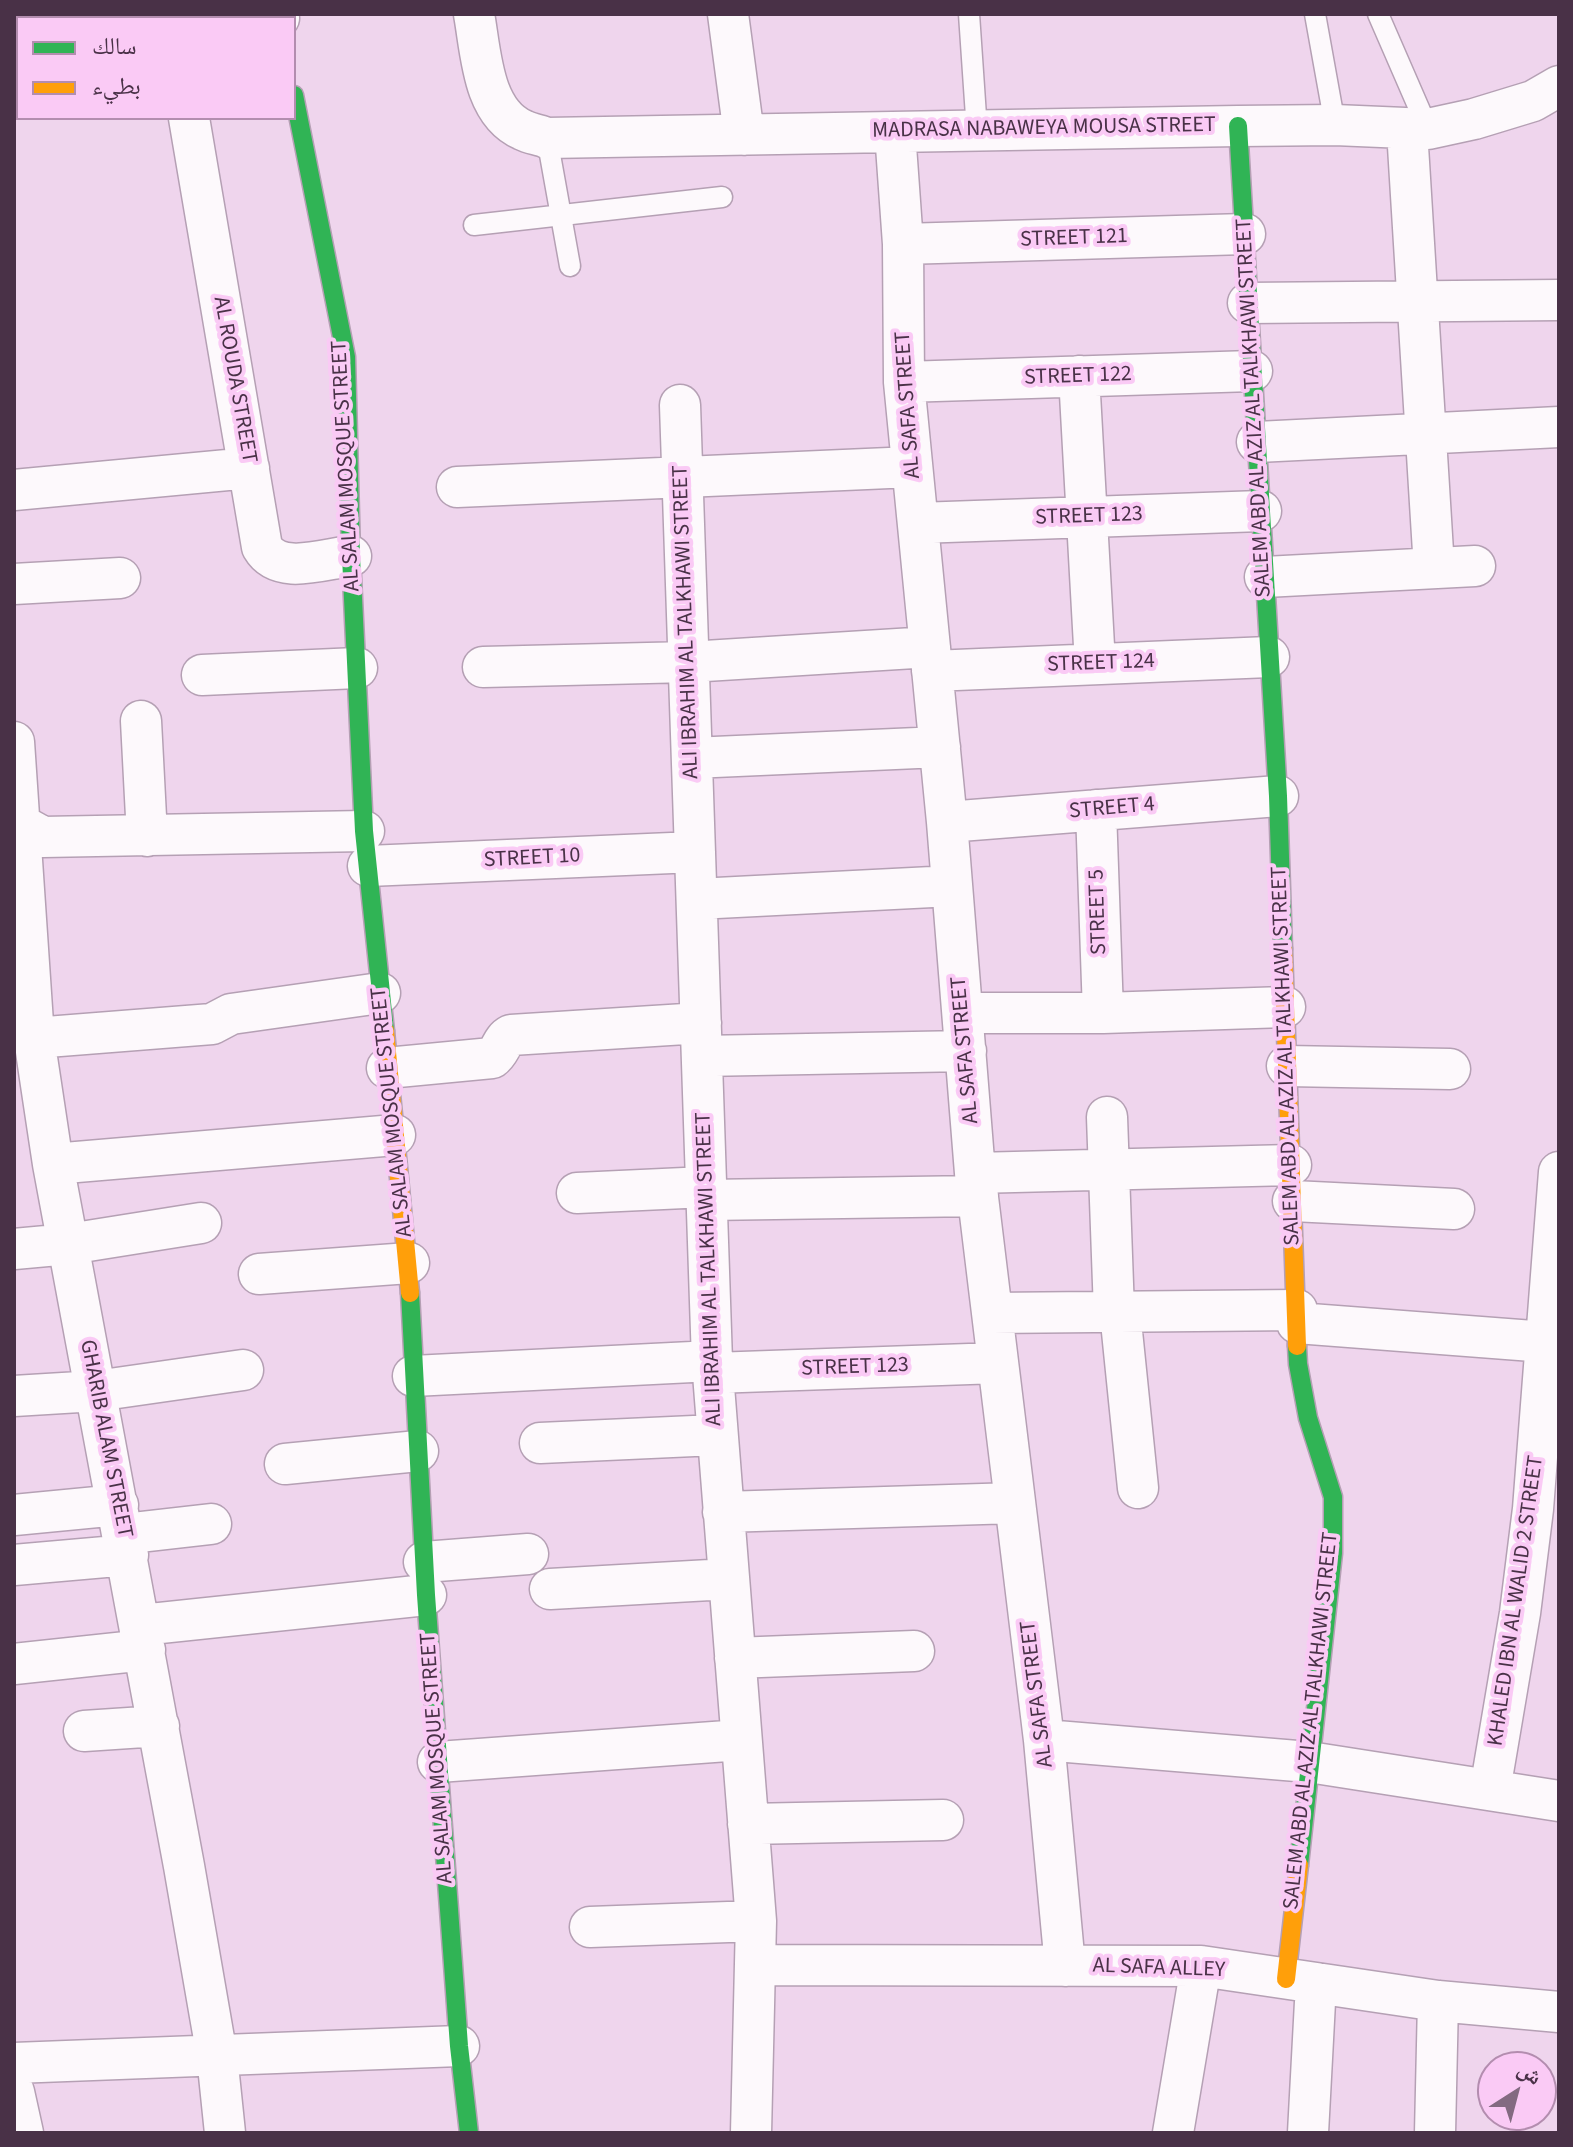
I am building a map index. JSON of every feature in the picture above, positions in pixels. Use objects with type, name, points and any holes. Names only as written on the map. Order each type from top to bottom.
[{"type":"street","points":[[474,14],[488,86],[495,104],[506,119],[535,134]]},
{"type":"street","points":[[728,14],[744,135]]},
{"type":"street","name":"MADRASA NABAWEYA MOUSA STREET","points":[[535,134],[744,135],[1335,125],[1417,130],[1474,119],[1533,101],[1559,86]]},
{"type":"street","name":"AL SALAM MOSQUE STREET","points":[[296,105],[346,357],[351,556],[366,849],[409,1263],[425,1578],[459,2046],[469,2133]]},
{"type":"street","name":"AL ROUDA STREET","points":[[189,120],[262,547],[273,560],[289,564],[351,556]]},
{"type":"street","name":"SALEM ABD AL AZIZ AL TALKHAWI STREET","points":[[1238,126],[1278,796],[1298,1364],[1308,1418],[1333,1497],[1333,1553],[1309,1762],[1301,1981]]},
{"type":"street","points":[[1417,130],[1418,301],[1434,568]]},
{"type":"street","name":"AL SAFA STREET","points":[[895,132],[903,244],[904,382],[947,822],[977,1185],[1044,1740],[1065,1966]]},
{"type":"street","name":"STREET 121","points":[[903,244],[1245,234]]},
{"type":"street","points":[[1248,303],[1559,300]]},
{"type":"street","name":"STREET 122","points":[[904,382],[1252,371]]},
{"type":"street","points":[[1079,376],[1095,664]]},
{"type":"street","name":"ALI IBRAHIM AL TALKHAWI STREET","points":[[680,405],[712,1367],[756,1921],[751,2133]]},
{"type":"street","points":[[1257,442],[1559,427]]},
{"type":"street","points":[[457,487],[912,467]]},
{"type":"street","points":[[14,490],[249,468]]},
{"type":"street","name":"STREET 123","points":[[918,523],[1261,511]]},
{"type":"street","points":[[1265,577],[1475,566]]},
{"type":"street","points":[[14,584],[120,578]]},
{"type":"street","name":"STREET 124","points":[[689,662],[931,659],[1095,664],[1269,657]]},
{"type":"street","points":[[483,667],[689,662]]},
{"type":"street","points":[[202,675],[357,668]]},
{"type":"street","points":[[141,721],[147,836]]},
{"type":"street","name":"GHARIB ALAM STREET","points":[[14,742],[22,988],[34,1038],[53,1164],[159,1726],[217,2056],[225,2133]]},
{"type":"street","points":[[692,758],[940,747]]},
{"type":"street","name":"STREET 4","points":[[947,822],[1278,796]]},
{"type":"street","name":"STREET 5","points":[[1096,810],[1103,1013]]},
{"type":"street","name":"STREET 10","points":[[17,822],[43,837],[147,836],[366,849],[695,852]]},
{"type":"street","points":[[697,899],[952,886]]},
{"type":"street","points":[[34,1038],[212,1024],[231,1014],[380,993]]},
{"type":"street","points":[[387,1068],[492,1058],[505,1038],[511,1035],[701,1040],[964,1032],[1103,1013],[1285,1007]]},
{"type":"street","points":[[1287,1066],[1450,1069]]},
{"type":"street","points":[[1107,1117],[1117,1312],[1138,1488]]},
{"type":"street","points":[[53,1164],[395,1135]]},
{"type":"street","points":[[577,1193],[706,1194],[977,1185],[1108,1170],[1292,1183],[1454,1209]]},
{"type":"street","name":"KHALED IBN AL WALID 2 STREET","points":[[1490,1790],[1520,1613],[1546,1510],[1546,1342],[1559,1172]]},
{"type":"street","points":[[14,1249],[69,1244],[201,1223]]},
{"type":"street","points":[[259,1274],[409,1263]]},
{"type":"street","points":[[992,1313],[1297,1316],[1546,1342]]},
{"type":"street","name":"STREET 123","points":[[413,1376],[998,1363]]},
{"type":"street","points":[[14,1396],[96,1391],[243,1370]]},
{"type":"street","points":[[540,1443],[716,1435]]},
{"type":"street","points":[[285,1464],[418,1451]]},
{"type":"street","points":[[723,1512],[1015,1503]]},
{"type":"street","points":[[14,1515],[123,1531]]},
{"type":"street","points":[[14,1565],[123,1531],[211,1524]]},
{"type":"street","points":[[14,1664],[528,1554]]},
{"type":"street","points":[[550,1589],[728,1579]]},
{"type":"street","points":[[735,1658],[914,1651]]},
{"type":"street","points":[[84,1731],[159,1726]]},
{"type":"street","points":[[438,1762],[741,1740]]},
{"type":"street","points":[[1044,1740],[1309,1762],[1559,1801]]},
{"type":"street","points":[[748,1824],[943,1820]]},
{"type":"street","points":[[590,1927],[756,1921]]},
{"type":"street","name":"AL SAFA ALLEY","points":[[756,1965],[1201,1966],[1438,2001],[1559,2012]]},
{"type":"street","points":[[1173,2133],[1201,1966]]},
{"type":"street","points":[[1301,1981],[1308,2133]]},
{"type":"street","points":[[1435,2133],[1438,2001]]},
{"type":"street","points":[[14,2063],[459,2046]]},
{"type":"street","points":[[14,2092],[23,2133]]},
{"type":"lane","points":[[969,14],[977,131]]},
{"type":"lane","points":[[1315,14],[1335,125]]},
{"type":"lane","points":[[1378,14],[1417,130]]},
{"type":"lane","points":[[535,134],[561,215],[570,266]]},
{"type":"lane","points":[[474,225],[722,197]]},
{"type":"traffic: fast","points":[[296,105],[346,357],[351,556],[364,831],[385,1031]]},
{"type":"traffic: fast","points":[[1238,126],[1278,796],[1283,949]]},
{"type":"traffic: fast","points":[[410,1293],[426,1595],[459,2046],[469,2133]]},
{"type":"traffic: fast","points":[[1297,1346],[1308,1418],[1333,1497],[1333,1553],[1299,1865]]},
{"type":"traffic: slow","points":[[1283,949],[1297,1346]]},
{"type":"traffic: slow","points":[[385,1031],[410,1293]]},
{"type":"traffic: slow","points":[[1286,1979],[1299,1865]]}]
